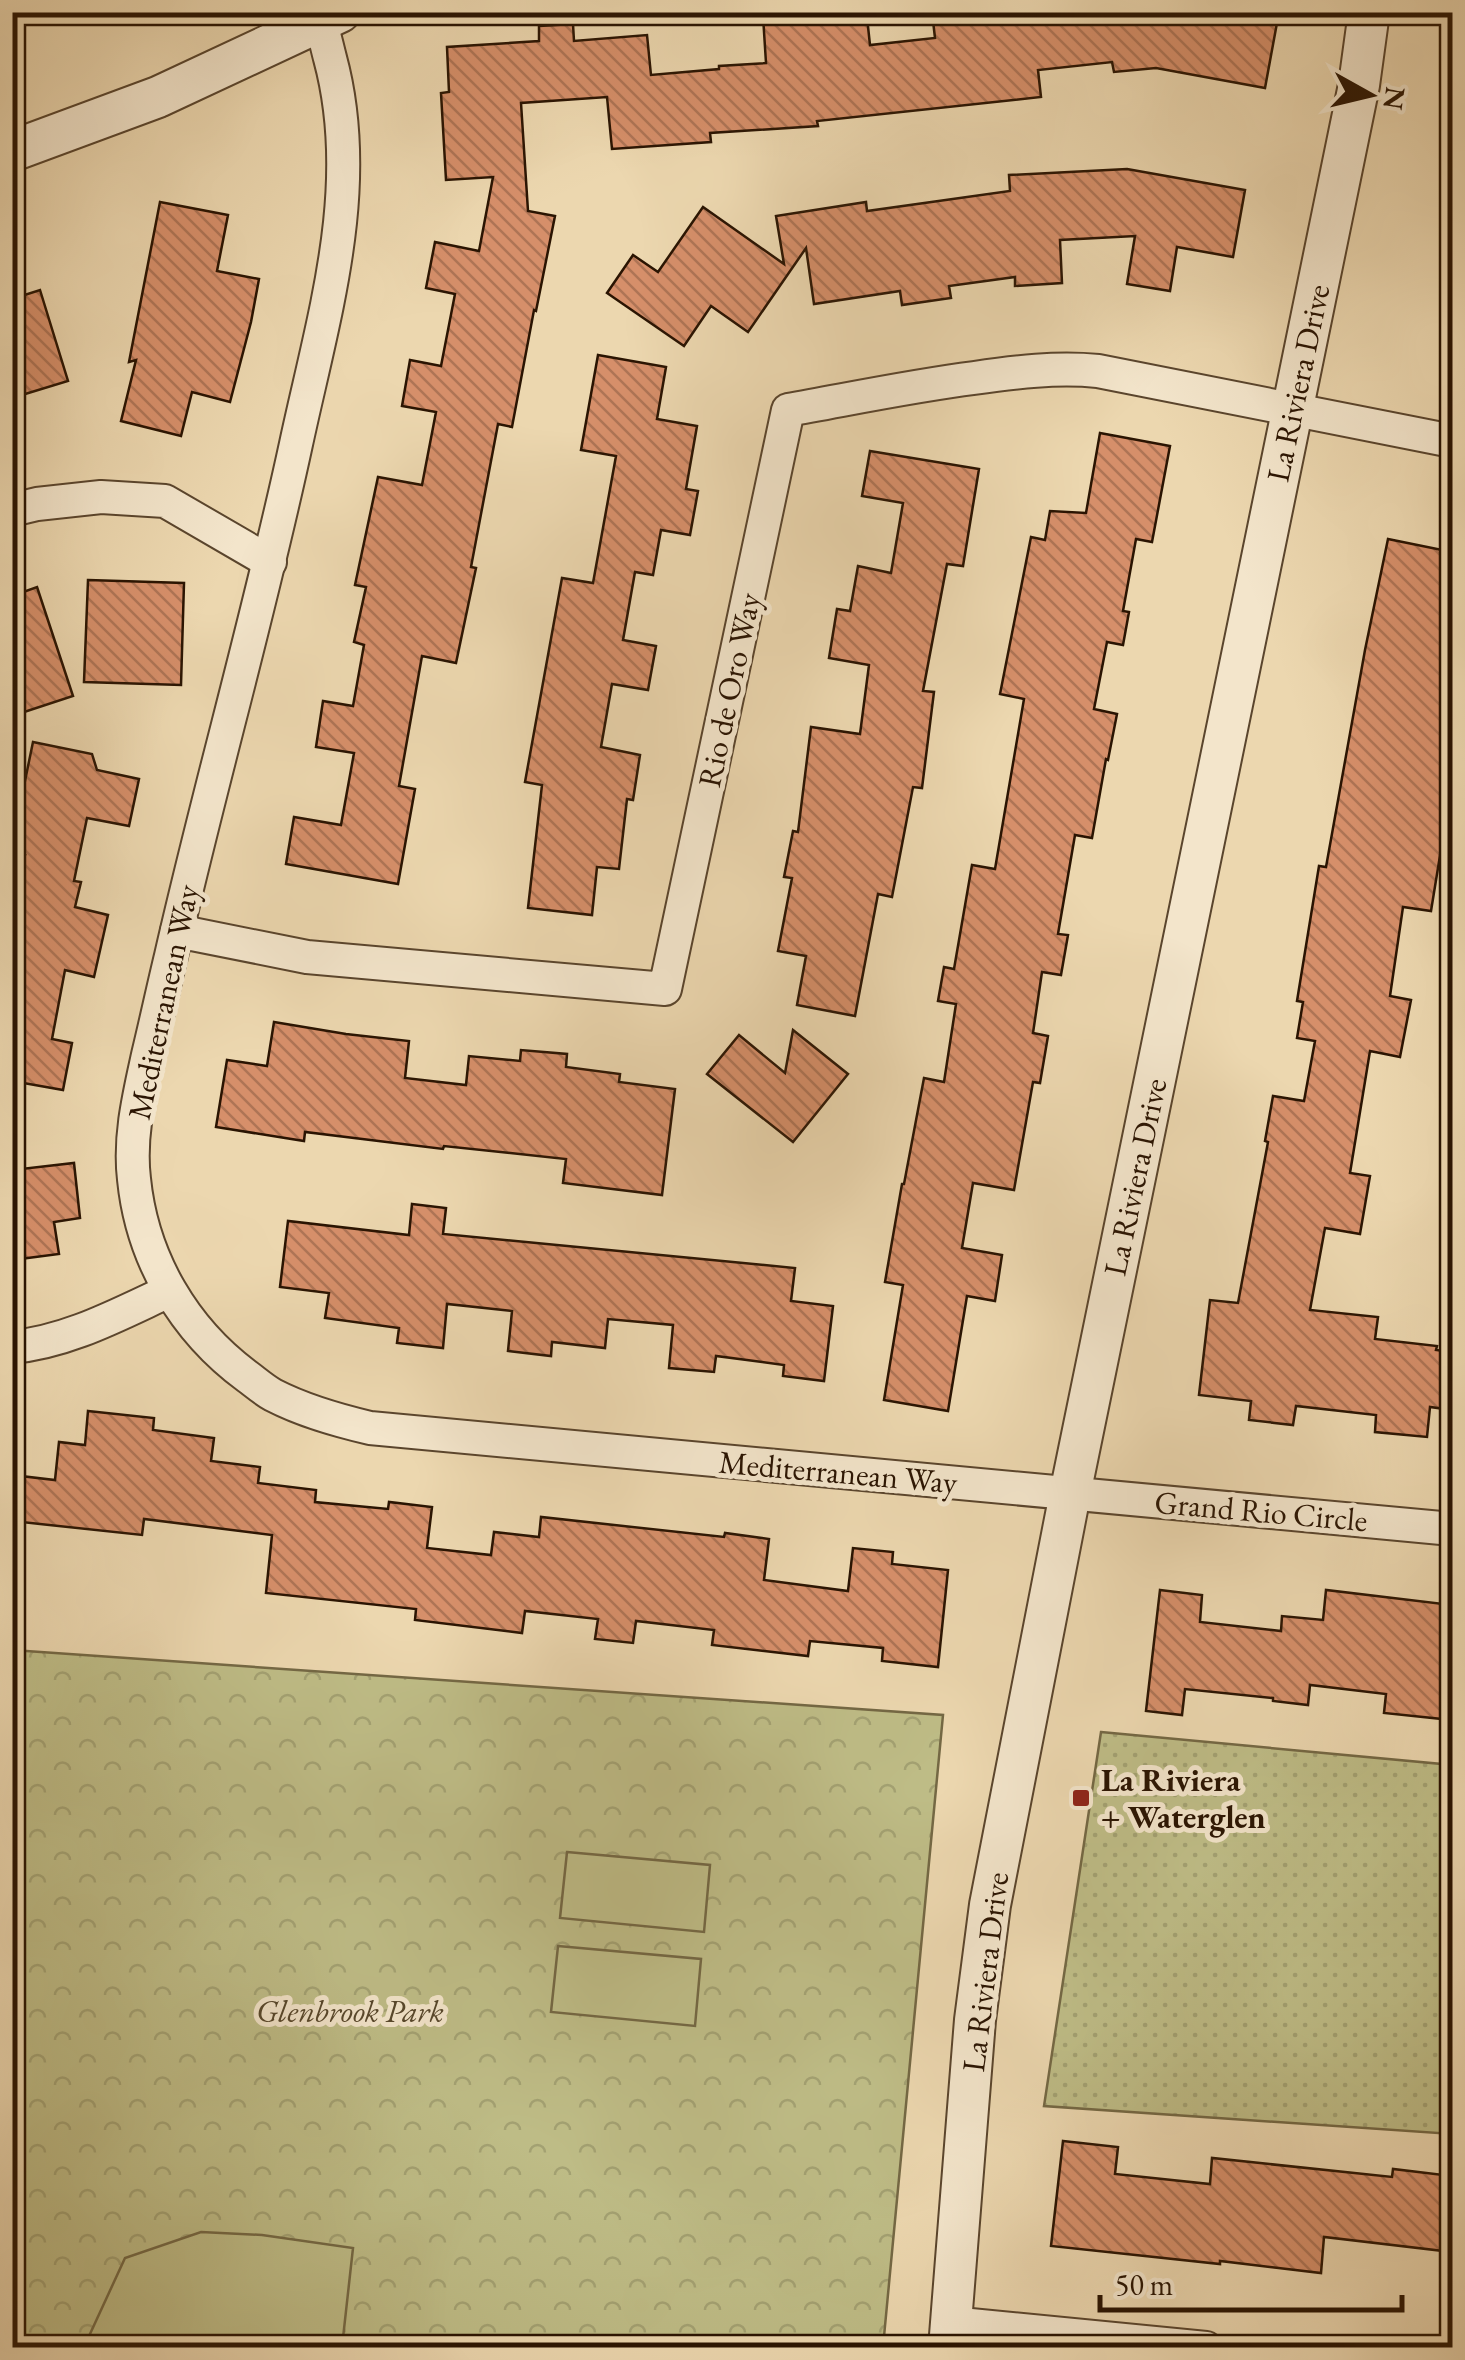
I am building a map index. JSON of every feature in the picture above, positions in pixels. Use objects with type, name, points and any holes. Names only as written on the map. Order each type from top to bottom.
[{"type":"street","name":"La Riviera Drive","points":[[950,2335],[975,2020],[990,1905],[1070,1494],[1358,85],[1369,12]]},
{"type":"street","points":[[12,151],[158,97],[326,15]]},
{"type":"street","name":"Mediterranean Way","points":[[326,15],[344,145],[343,208],[329,289],[270,562],[134,1118],[137,1204],[154,1260],[169,1291],[223,1359],[270,1394],[323,1417],[370,1428],[1070,1494]]},
{"type":"street","name":"Rio de Oro Way","points":[[177,931],[307,957],[665,989],[788,410],[925,384],[1069,368],[1293,409]]},
{"type":"street","points":[[1293,409],[1452,442]]},
{"type":"street","points":[[12,510],[101,497],[164,502],[270,562]]},
{"type":"street","points":[[12,1347],[84,1330],[169,1291]]},
{"type":"street","name":"Grand Rio Circle","points":[[1070,1494],[1452,1529]]},
{"type":"street","points":[[950,2335],[1206,2348]]},
{"type":"green space","name":"Glenbrook Park","points":[[12,1650],[943,1715],[883,2347],[13,2347]]},
{"type":"green space","points":[[1101,1732],[1452,1765],[1452,2134],[1044,2106]]},
{"type":"green space","points":[[567,1852],[710,1865],[704,1932],[560,1918]]},
{"type":"green space","points":[[558,1946],[701,1959],[695,2026],[551,2012]]},
{"type":"green space","points":[[201,2232],[262,2235],[353,2248],[342,2347],[84,2347],[125,2258]]},
{"type":"building","points":[[932,12],[1279,12],[1265,88],[1156,68],[1114,72],[1112,62],[1038,70],[1041,97],[817,121],[818,126],[710,133],[711,142],[612,149],[607,97],[521,103],[528,211],[555,216],[512,427],[498,424],[471,567],[476,568],[456,663],[422,656],[399,786],[415,789],[398,884],[286,864],[294,817],[341,825],[354,753],[316,747],[323,701],[353,706],[364,645],[354,642],[366,587],[355,585],[378,477],[422,485],[436,412],[402,406],[410,360],[441,366],[455,294],[426,288],[435,242],[479,251],[493,177],[446,180],[441,93],[449,92],[447,47],[539,41],[539,26],[573,24],[574,41],[647,35],[651,75],[766,63],[763,16],[811,14],[812,22],[867,17],[870,45],[935,38]]},
{"type":"building","points":[[1127,169],[1245,190],[1233,257],[1177,247],[1170,291],[1127,284],[1135,236],[1060,240],[1062,283],[1015,286],[1015,277],[949,286],[951,298],[902,305],[900,291],[814,304],[806,248],[748,332],[711,306],[684,346],[607,293],[633,255],[658,272],[703,207],[784,264],[776,216],[866,202],[867,211],[1010,191],[1009,175]]},
{"type":"building","points":[[160,202],[228,215],[217,271],[259,279],[230,402],[192,392],[181,436],[121,421],[136,360],[129,362]]},
{"type":"building","points":[[40,290],[68,381],[12,398],[12,299]]},
{"type":"building","points":[[598,355],[666,367],[657,419],[697,426],[686,489],[698,491],[690,535],[661,530],[653,575],[635,572],[623,640],[656,646],[648,690],[612,684],[601,747],[640,755],[633,800],[627,799],[619,869],[597,867],[592,915],[528,908],[542,785],[525,782],[562,578],[593,583],[616,456],[581,450]]},
{"type":"building","points":[[1100,433],[1170,446],[1152,542],[1136,539],[1123,611],[1129,612],[1123,645],[1107,642],[1094,709],[1117,714],[1092,838],[1075,835],[1058,934],[1068,935],[1061,975],[1042,972],[1033,1033],[1048,1036],[1040,1083],[1033,1082],[1014,1190],[973,1183],[962,1248],[1002,1255],[995,1301],[967,1296],[948,1411],[884,1400],[903,1285],[885,1282],[902,1184],[924,1078],[944,1082],[956,1004],[938,1001],[944,967],[954,969],[972,865],[995,869],[1024,699],[1000,694],[1031,537],[1045,540],[1050,511],[1086,513]]},
{"type":"building","points":[[870,451],[979,469],[963,566],[947,564],[923,691],[934,692],[922,788],[913,787],[892,897],[878,894],[855,1016],[797,1005],[806,956],[778,951],[792,878],[784,877],[793,831],[798,832],[811,727],[860,734],[869,665],[829,658],[837,609],[850,611],[858,566],[891,573],[903,503],[862,496]]},
{"type":"building","points":[[1388,539],[1452,552],[1452,797],[1431,911],[1403,907],[1390,996],[1411,1000],[1400,1057],[1370,1051],[1350,1173],[1370,1176],[1360,1234],[1325,1228],[1310,1310],[1378,1317],[1375,1339],[1437,1346],[1436,1350],[1452,1352],[1452,1410],[1430,1407],[1427,1437],[1375,1432],[1376,1415],[1296,1406],[1293,1425],[1249,1420],[1251,1401],[1199,1395],[1210,1300],[1238,1303],[1273,1096],[1304,1101],[1315,1041],[1297,1038],[1303,1002],[1297,1001],[1319,866],[1326,867]]},
{"type":"building","points":[[88,580],[184,583],[181,685],[84,682]]},
{"type":"building","points":[[37,587],[73,696],[12,716],[12,596]]},
{"type":"building","points":[[33,742],[92,754],[97,770],[139,779],[129,826],[87,818],[74,881],[81,882],[75,907],[108,915],[94,977],[65,970],[52,1039],[72,1043],[63,1090],[12,1081],[12,908],[25,855],[12,853],[12,844]]},
{"type":"building","points":[[274,1022],[409,1041],[405,1078],[466,1085],[469,1056],[520,1061],[521,1050],[567,1054],[566,1067],[620,1074],[619,1082],[675,1089],[662,1195],[563,1183],[566,1159],[305,1132],[304,1141],[216,1127],[227,1060],[267,1066]]},
{"type":"building","points":[[793,1030],[848,1074],[793,1142],[707,1074],[739,1035],[785,1073]]},
{"type":"building","points":[[74,1163],[80,1218],[54,1222],[59,1254],[12,1260],[12,1170]]},
{"type":"building","points":[[412,1204],[446,1208],[443,1234],[795,1268],[791,1301],[833,1306],[824,1381],[783,1376],[784,1365],[716,1356],[714,1372],[669,1368],[673,1325],[608,1319],[605,1348],[552,1342],[551,1356],[508,1351],[512,1311],[447,1304],[443,1348],[397,1343],[399,1328],[325,1318],[329,1293],[280,1287],[288,1221],[409,1235]]},
{"type":"building","points":[[88,1411],[154,1418],[153,1430],[214,1438],[211,1461],[260,1467],[258,1483],[316,1490],[315,1502],[388,1509],[389,1502],[432,1507],[427,1548],[491,1555],[494,1532],[539,1537],[541,1517],[724,1537],[725,1533],[769,1539],[764,1580],[848,1591],[853,1548],[893,1552],[892,1564],[948,1570],[938,1667],[882,1661],[883,1648],[810,1641],[808,1656],[712,1645],[714,1630],[636,1621],[633,1643],[595,1639],[598,1619],[525,1611],[522,1633],[415,1620],[416,1609],[266,1593],[272,1535],[144,1519],[142,1535],[12,1521],[12,1475],[55,1480],[59,1442],[85,1445]]},
{"type":"building","points":[[1160,1590],[1202,1595],[1200,1622],[1281,1631],[1282,1616],[1323,1620],[1326,1590],[1452,1605],[1452,1720],[1384,1713],[1386,1694],[1310,1685],[1308,1705],[1185,1689],[1182,1715],[1146,1711]]},
{"type":"building","points":[[1063,2141],[1118,2147],[1115,2174],[1210,2184],[1212,2158],[1392,2177],[1393,2169],[1452,2176],[1452,2252],[1324,2237],[1321,2273],[1051,2246]]},
{"type":"place","name":"La Riviera + Waterglen","points":[[1081,1798]]}]
